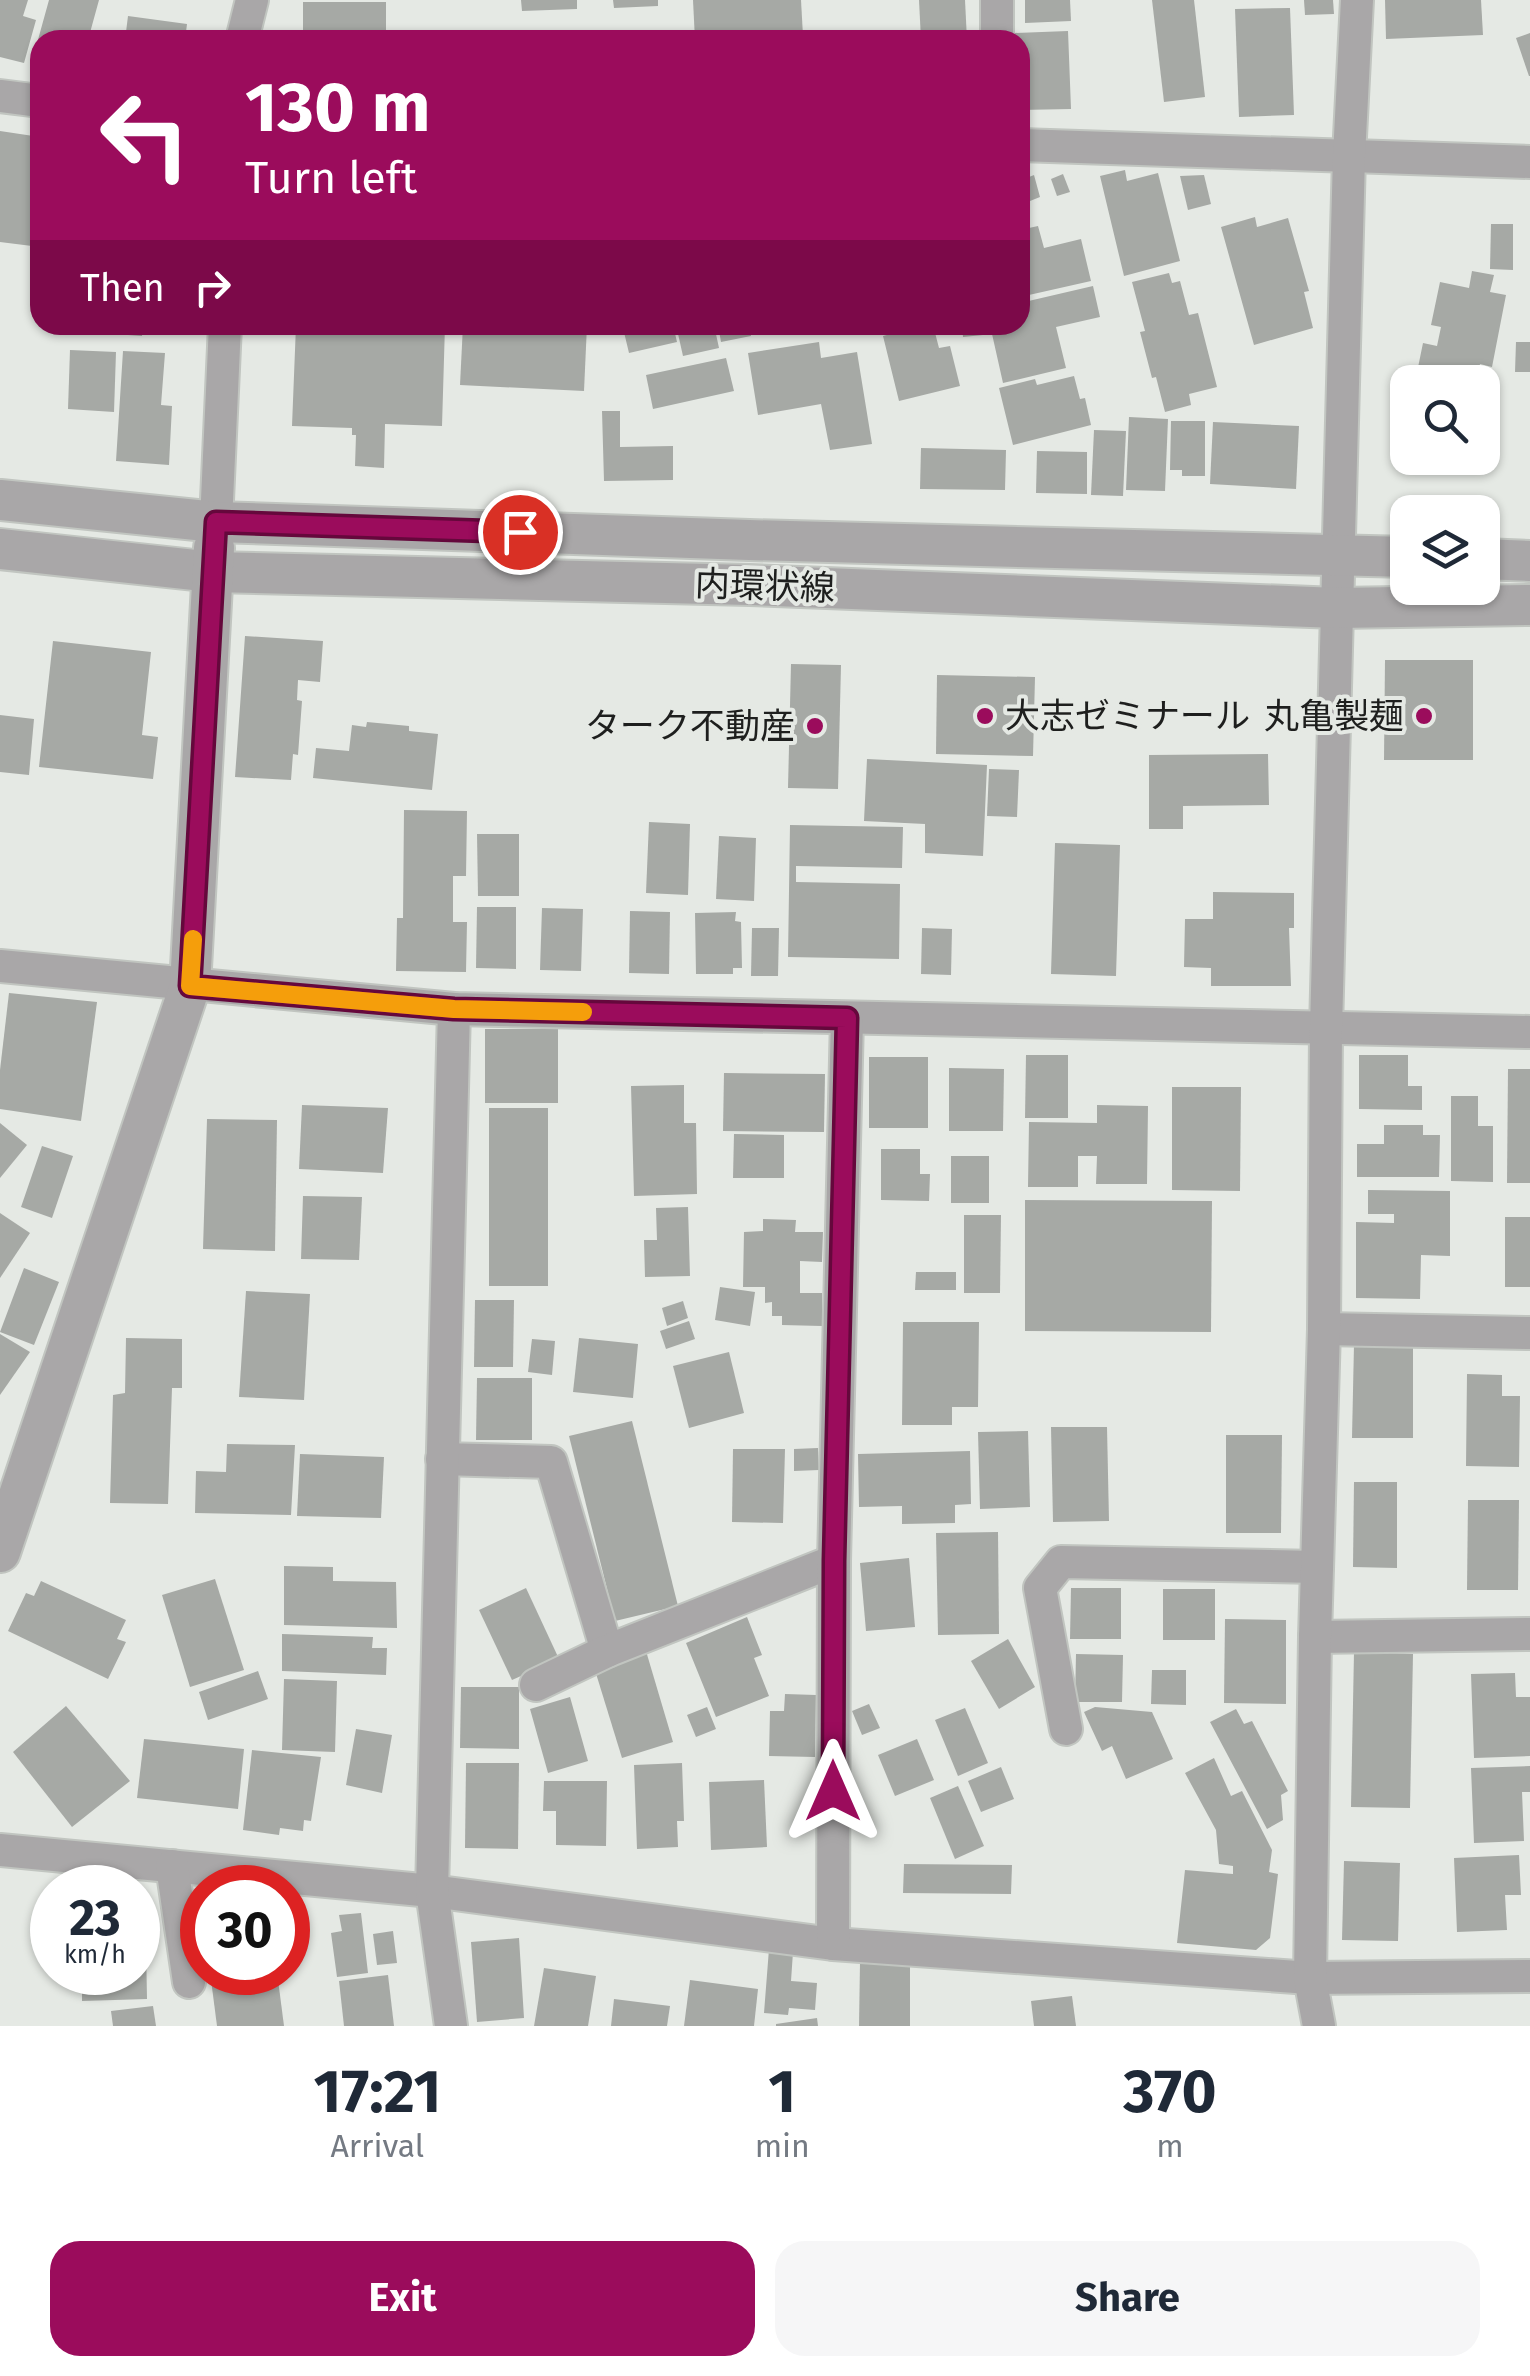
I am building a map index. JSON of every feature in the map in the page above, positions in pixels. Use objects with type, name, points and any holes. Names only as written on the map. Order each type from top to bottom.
[{"type":"street","points":[[244,30],[252,0]]},
{"type":"street","points":[[997,0],[997,30]]},
{"type":"street","points":[[1320,2026],[1310,1978],[1315,1638],[1324,1329],[1326,1029],[1348,156],[1356,0]]},
{"type":"street","points":[[0,96],[30,100]]},
{"type":"street","points":[[1030,145],[1530,162]]},
{"type":"street","points":[[0,1552],[190,986],[225,335]]},
{"type":"street","name":"内環状線","points":[[0,500],[216,522],[1390,556]]},
{"type":"street","name":"内環状線","points":[[0,549],[213,572],[750,585],[1337,608],[1530,605]]},
{"type":"street","points":[[1500,560],[1530,561]]},
{"type":"street","points":[[0,966],[454,1009],[1530,1032]]},
{"type":"street","points":[[451,2026],[432,1891],[454,1009]]},
{"type":"street","points":[[833,1944],[834,1561],[847,1018]]},
{"type":"street","points":[[1324,1329],[1530,1333]]},
{"type":"street","points":[[442,1459],[551,1462],[607,1650]]},
{"type":"street","points":[[536,1685],[607,1650],[834,1561]]},
{"type":"street","points":[[1066,1728],[1040,1588],[1060,1562],[1317,1567]]},
{"type":"street","points":[[1315,1638],[1530,1634]]},
{"type":"street","points":[[0,1850],[432,1891],[833,1944],[1310,1978],[1530,1976]]},
{"type":"street","points":[[172,1866],[180,1921]]},
{"type":"building","points":[[0,0],[28,0],[23,16],[36,20],[30,30],[24,63],[0,57]]},
{"type":"building","points":[[49,0],[99,0],[91,30],[41,30]]},
{"type":"building","points":[[521,0],[577,0],[577,9],[522,11]]},
{"type":"building","points":[[613,0],[658,0],[658,6],[614,8]]},
{"type":"building","points":[[693,0],[801,0],[803,30],[694,30]]},
{"type":"building","points":[[919,0],[965,0],[966,30],[920,30]]},
{"type":"building","points":[[1025,0],[1070,0],[1071,21],[1025,23]]},
{"type":"building","points":[[1152,0],[1194,0],[1205,97],[1164,102]]},
{"type":"building","points":[[1304,0],[1333,0],[1334,14],[1305,15]]},
{"type":"building","points":[[1385,0],[1481,0],[1483,35],[1386,39]]},
{"type":"building","points":[[303,2],[386,2],[386,30],[303,30]]},
{"type":"building","points":[[1290,8],[1294,115],[1239,117],[1235,9]]},
{"type":"building","points":[[128,16],[187,24],[186,30],[126,30]]},
{"type":"building","points":[[1068,31],[1071,109],[1030,110],[1030,32]]},
{"type":"building","points":[[1530,33],[1530,76],[1529,76],[1516,38]]},
{"type":"building","points":[[0,131],[30,136],[30,246],[0,242]]},
{"type":"building","points":[[1125,170],[1127,181],[1158,173],[1180,261],[1124,276],[1100,176]]},
{"type":"building","points":[[1063,174],[1070,192],[1057,196],[1051,179]]},
{"type":"building","points":[[1034,175],[1040,197],[1030,201],[1030,177]]},
{"type":"building","points":[[1204,175],[1211,204],[1188,210],[1180,176]]},
{"type":"building","points":[[1255,217],[1257,227],[1288,218],[1309,291],[1304,292],[1313,328],[1254,345],[1221,227]]},
{"type":"building","points":[[1491,224],[1513,224],[1513,270],[1490,269]]},
{"type":"building","points":[[1038,226],[1044,248],[1081,239],[1091,281],[1030,295],[1030,228]]},
{"type":"building","points":[[1472,271],[1494,275],[1490,292],[1506,295],[1492,365],[1418,365],[1423,343],[1437,346],[1441,327],[1431,325],[1440,282],[1469,288]]},
{"type":"building","points":[[1169,273],[1172,283],[1180,281],[1189,315],[1198,313],[1217,387],[1189,394],[1191,405],[1165,412],[1140,332],[1145,331],[1132,282]]},
{"type":"building","points":[[1093,286],[1100,317],[1056,327],[1066,368],[1003,383],[992,335],[1030,335],[1030,301]]},
{"type":"building","points":[[296,335],[445,335],[442,426],[385,424],[384,468],[355,466],[356,435],[352,435],[352,428],[292,426]]},
{"type":"building","points":[[462,335],[587,335],[584,391],[460,385]]},
{"type":"building","points":[[625,335],[675,335],[677,342],[629,353]]},
{"type":"building","points":[[678,335],[716,335],[719,348],[683,356]]},
{"type":"building","points":[[720,335],[751,335],[751,336],[721,342]]},
{"type":"building","points":[[936,335],[939,348],[950,346],[960,386],[899,401],[883,336]]},
{"type":"building","points":[[819,342],[821,358],[857,352],[872,444],[830,450],[821,404],[758,415],[748,353]]},
{"type":"building","points":[[1516,342],[1530,342],[1530,372],[1515,372]]},
{"type":"building","points":[[70,350],[116,352],[114,412],[68,409]]},
{"type":"building","points":[[123,351],[165,353],[161,405],[172,406],[169,465],[116,461]]},
{"type":"building","points":[[726,358],[734,391],[653,409],[646,375]]},
{"type":"building","points":[[1074,376],[1080,399],[1085,398],[1091,425],[1013,445],[999,388],[1035,379],[1037,385]]},
{"type":"building","points":[[602,411],[620,411],[620,447],[673,446],[673,480],[604,481]]},
{"type":"building","points":[[1129,417],[1168,419],[1165,491],[1126,490]]},
{"type":"building","points":[[1171,421],[1205,421],[1205,476],[1182,476],[1182,470],[1170,470]]},
{"type":"building","points":[[1213,422],[1299,426],[1296,489],[1210,484]]},
{"type":"building","points":[[1094,430],[1126,431],[1123,496],[1091,495]]},
{"type":"building","points":[[921,448],[1006,450],[1005,490],[920,489]]},
{"type":"building","points":[[1037,451],[1087,452],[1087,494],[1036,493]]},
{"type":"building","points":[[245,636],[323,641],[320,682],[298,680],[297,700],[302,701],[298,755],[293,754],[291,780],[235,777]]},
{"type":"building","points":[[53,641],[151,652],[142,735],[158,737],[153,779],[39,767]]},
{"type":"building","points":[[1385,660],[1473,660],[1473,760],[1384,760]]},
{"type":"building","name":"ターク不動産","points":[[791,664],[841,665],[838,789],[788,788]]},
{"type":"building","name":"大志ゼミナール","points":[[937,675],[1035,677],[1033,756],[936,754]]},
{"type":"building","points":[[0,715],[34,719],[29,775],[0,772]]},
{"type":"building","points":[[367,722],[409,726],[409,731],[438,734],[432,790],[313,778],[316,748],[349,751],[352,725],[366,727]]},
{"type":"building","points":[[1268,754],[1269,805],[1183,806],[1183,829],[1149,829],[1149,755]]},
{"type":"building","points":[[867,759],[987,765],[983,856],[925,853],[925,824],[864,821]]},
{"type":"building","points":[[989,769],[1019,770],[1017,817],[987,816]]},
{"type":"building","points":[[404,810],[467,811],[466,876],[453,876],[453,922],[467,922],[466,972],[396,971],[397,918],[403,918]]},
{"type":"building","points":[[649,822],[690,824],[688,895],[646,893]]},
{"type":"building","points":[[790,825],[903,827],[902,868],[796,866],[796,882],[900,884],[899,959],[788,957]]},
{"type":"building","points":[[477,834],[519,834],[519,896],[478,896]]},
{"type":"building","points":[[719,836],[756,838],[754,901],[716,899]]},
{"type":"building","points":[[1055,843],[1120,845],[1116,976],[1051,974]]},
{"type":"building","points":[[1213,892],[1294,893],[1294,928],[1289,928],[1291,986],[1211,986],[1211,968],[1184,967],[1185,919],[1213,919]]},
{"type":"building","points":[[477,907],[516,907],[516,969],[476,968]]},
{"type":"building","points":[[542,908],[583,909],[581,971],[540,970]]},
{"type":"building","points":[[630,911],[670,912],[669,974],[629,973]]},
{"type":"building","points":[[736,912],[735,921],[741,922],[742,968],[733,968],[733,974],[696,974],[695,913]]},
{"type":"building","points":[[752,928],[779,928],[778,976],[751,976]]},
{"type":"building","points":[[922,928],[952,929],[951,975],[921,974]]},
{"type":"building","points":[[9,993],[97,1002],[81,1121],[0,1109],[0,1070]]},
{"type":"building","points":[[485,1029],[558,1029],[558,1103],[485,1103]]},
{"type":"building","points":[[1026,1055],[1068,1055],[1068,1118],[1025,1118]]},
{"type":"building","points":[[1359,1055],[1408,1055],[1408,1086],[1422,1086],[1422,1110],[1359,1109]]},
{"type":"building","points":[[869,1057],[928,1057],[928,1128],[869,1128]]},
{"type":"building","points":[[949,1068],[1004,1069],[1003,1131],[949,1131]]},
{"type":"building","points":[[1508,1069],[1530,1069],[1530,1183],[1507,1183]]},
{"type":"building","points":[[724,1073],[825,1074],[824,1132],[723,1131]]},
{"type":"building","points":[[684,1085],[684,1123],[696,1123],[697,1194],[634,1196],[631,1086]]},
{"type":"building","points":[[1172,1087],[1241,1087],[1240,1191],[1172,1190]]},
{"type":"building","points":[[1451,1096],[1478,1096],[1478,1126],[1493,1126],[1493,1182],[1451,1181]]},
{"type":"building","points":[[302,1105],[388,1108],[383,1173],[299,1169]]},
{"type":"building","points":[[1097,1105],[1148,1106],[1147,1184],[1096,1184],[1097,1156],[1078,1156],[1078,1187],[1028,1187],[1029,1122],[1097,1123]]},
{"type":"building","points":[[489,1108],[548,1108],[548,1286],[489,1286]]},
{"type":"building","points":[[207,1119],[277,1120],[275,1251],[203,1249]]},
{"type":"building","points":[[0,1123],[27,1145],[0,1178]]},
{"type":"building","points":[[1384,1125],[1423,1125],[1423,1135],[1440,1135],[1439,1177],[1357,1177],[1357,1144],[1384,1144]]},
{"type":"building","points":[[734,1134],[784,1135],[784,1178],[733,1178]]},
{"type":"building","points":[[42,1146],[73,1156],[52,1218],[21,1207]]},
{"type":"building","points":[[881,1149],[920,1149],[920,1174],[930,1174],[929,1201],[881,1200]]},
{"type":"building","points":[[951,1156],[989,1156],[989,1203],[951,1203]]},
{"type":"building","points":[[1368,1190],[1450,1191],[1450,1256],[1421,1255],[1420,1299],[1356,1298],[1356,1222],[1394,1223],[1394,1214],[1368,1214]]},
{"type":"building","points":[[303,1196],[362,1197],[359,1260],[301,1259]]},
{"type":"building","points":[[1025,1200],[1212,1201],[1211,1332],[1025,1331]]},
{"type":"building","points":[[688,1207],[690,1276],[645,1277],[644,1240],[657,1240],[656,1208]]},
{"type":"building","points":[[0,1213],[30,1233],[0,1278]]},
{"type":"building","points":[[964,1215],[1001,1215],[1000,1293],[964,1293]]},
{"type":"building","points":[[1505,1217],[1530,1217],[1530,1287],[1505,1287]]},
{"type":"building","points":[[763,1219],[796,1220],[795,1232],[823,1232],[822,1262],[800,1261],[800,1293],[822,1293],[822,1326],[782,1325],[782,1316],[772,1316],[772,1302],[765,1303],[765,1287],[743,1287],[744,1232],[763,1231]]},
{"type":"building","points":[[24,1268],[59,1282],[34,1345],[0,1332]]},
{"type":"building","points":[[916,1272],[956,1272],[956,1290],[915,1290]]},
{"type":"building","points":[[720,1287],[755,1292],[750,1326],[715,1320]]},
{"type":"building","points":[[246,1291],[310,1294],[304,1400],[239,1397]]},
{"type":"building","points":[[475,1300],[514,1300],[513,1367],[474,1367]]},
{"type":"building","points":[[683,1301],[688,1318],[667,1326],[662,1308]]},
{"type":"building","points":[[689,1321],[695,1339],[666,1349],[660,1331]]},
{"type":"building","points":[[903,1322],[979,1322],[978,1407],[952,1407],[952,1425],[902,1425]]},
{"type":"building","points":[[0,1334],[30,1352],[0,1395]]},
{"type":"building","points":[[126,1338],[182,1339],[182,1388],[172,1388],[168,1504],[110,1503],[113,1395],[125,1393]]},
{"type":"building","points":[[579,1338],[638,1344],[633,1398],[573,1392]]},
{"type":"building","points":[[532,1339],[555,1341],[552,1375],[528,1372]]},
{"type":"building","points":[[1354,1344],[1413,1345],[1413,1438],[1352,1438]]},
{"type":"building","points":[[729,1352],[744,1413],[689,1428],[673,1366]]},
{"type":"building","points":[[1467,1374],[1502,1375],[1502,1396],[1520,1396],[1519,1467],[1466,1466]]},
{"type":"building","points":[[477,1378],[532,1378],[532,1440],[476,1440]]},
{"type":"building","points":[[632,1421],[678,1606],[615,1621],[569,1436]]},
{"type":"building","points":[[1051,1427],[1107,1427],[1109,1521],[1053,1522]]},
{"type":"building","points":[[1028,1431],[1030,1507],[980,1509],[978,1432]]},
{"type":"building","points":[[1226,1435],[1282,1435],[1281,1533],[1226,1533]]},
{"type":"building","points":[[227,1444],[295,1445],[291,1515],[195,1513],[196,1471],[226,1472]]},
{"type":"building","points":[[818,1448],[819,1470],[794,1471],[794,1449]]},
{"type":"building","points":[[733,1449],[785,1449],[783,1523],[732,1522]]},
{"type":"building","points":[[970,1451],[971,1504],[955,1505],[955,1523],[902,1524],[902,1506],[859,1507],[858,1454]]},
{"type":"building","points":[[300,1454],[384,1457],[381,1518],[297,1516]]},
{"type":"building","points":[[1354,1482],[1397,1482],[1397,1568],[1353,1567]]},
{"type":"building","points":[[1468,1500],[1519,1500],[1518,1590],[1467,1590]]},
{"type":"building","points":[[998,1532],[999,1634],[938,1635],[936,1533]]},
{"type":"building","points":[[909,1558],[915,1627],[866,1631],[860,1563]]},
{"type":"building","points":[[284,1566],[333,1567],[333,1581],[396,1582],[397,1628],[284,1625]]},
{"type":"building","points":[[215,1579],[244,1670],[190,1687],[162,1595]]},
{"type":"building","points":[[41,1581],[126,1620],[117,1639],[126,1642],[108,1679],[8,1631],[26,1593],[34,1596]]},
{"type":"building","points":[[526,1588],[559,1659],[512,1680],[479,1610]]},
{"type":"building","points":[[1071,1588],[1121,1588],[1121,1639],[1070,1639]]},
{"type":"building","points":[[1163,1589],[1215,1589],[1215,1640],[1163,1640]]},
{"type":"building","points":[[747,1617],[762,1655],[754,1658],[769,1696],[716,1717],[686,1643]]},
{"type":"building","points":[[1225,1619],[1286,1620],[1286,1704],[1224,1703]]},
{"type":"building","points":[[282,1634],[373,1637],[372,1648],[387,1648],[386,1675],[282,1671]]},
{"type":"building","points":[[1008,1639],[1035,1687],[999,1709],[971,1661]]},
{"type":"building","points":[[646,1651],[673,1742],[622,1758],[594,1667]]},
{"type":"building","points":[[1354,1652],[1413,1654],[1410,1808],[1351,1807]]},
{"type":"building","points":[[1076,1654],[1123,1655],[1122,1702],[1075,1702]]},
{"type":"building","points":[[1152,1670],[1186,1670],[1186,1705],[1151,1704]]},
{"type":"building","points":[[258,1671],[268,1699],[208,1720],[199,1692]]},
{"type":"building","points":[[1515,1673],[1516,1697],[1530,1697],[1530,1756],[1474,1758],[1471,1674]]},
{"type":"building","points":[[284,1679],[337,1681],[335,1752],[282,1750]]},
{"type":"building","points":[[461,1687],[519,1687],[519,1749],[460,1748]]},
{"type":"building","points":[[785,1694],[816,1695],[815,1757],[769,1756],[770,1711],[784,1711]]},
{"type":"building","points":[[570,1697],[588,1761],[548,1773],[530,1709]]},
{"type":"building","points":[[869,1704],[880,1728],[862,1735],[852,1711]]},
{"type":"building","points":[[66,1706],[130,1781],[72,1827],[13,1752]]},
{"type":"building","points":[[707,1707],[716,1729],[696,1737],[687,1715]]},
{"type":"building","points":[[1095,1707],[1152,1712],[1173,1759],[1126,1779],[1112,1746],[1102,1751],[1084,1712]]},
{"type":"building","points":[[965,1708],[988,1763],[958,1776],[935,1720]]},
{"type":"building","points":[[1236,1709],[1244,1724],[1252,1721],[1288,1791],[1281,1795],[1283,1820],[1267,1829],[1210,1722]]},
{"type":"building","points":[[356,1729],[392,1735],[382,1793],[346,1785]]},
{"type":"building","points":[[144,1739],[244,1749],[238,1809],[137,1798]]},
{"type":"building","points":[[917,1739],[934,1780],[895,1796],[878,1755]]},
{"type":"building","points":[[252,1750],[321,1757],[311,1821],[304,1820],[303,1831],[280,1828],[279,1835],[243,1830]]},
{"type":"building","points":[[1214,1758],[1231,1796],[1242,1791],[1272,1850],[1269,1872],[1278,1874],[1270,1938],[1256,1950],[1177,1943],[1185,1870],[1233,1874],[1233,1866],[1219,1864],[1216,1830],[1185,1773]]},
{"type":"building","points":[[466,1763],[519,1763],[518,1849],[465,1848]]},
{"type":"building","points":[[682,1763],[684,1821],[677,1821],[678,1847],[637,1849],[634,1765]]},
{"type":"building","points":[[1530,1766],[1530,1792],[1522,1792],[1524,1841],[1474,1843],[1471,1768]]},
{"type":"building","points":[[1001,1767],[1014,1799],[981,1812],[968,1781]]},
{"type":"building","points":[[764,1780],[767,1847],[711,1850],[709,1782]]},
{"type":"building","points":[[544,1781],[607,1781],[606,1846],[556,1845],[556,1811],[543,1811]]},
{"type":"building","points":[[958,1786],[984,1846],[955,1859],[930,1798]]},
{"type":"building","points":[[1519,1855],[1521,1895],[1505,1895],[1507,1930],[1457,1932],[1454,1858]]},
{"type":"building","points":[[1344,1861],[1400,1863],[1398,1941],[1342,1940]]},
{"type":"building","points":[[904,1864],[1012,1865],[1011,1894],[903,1893]]},
{"type":"building","points":[[361,1913],[368,1973],[337,1977],[331,1933],[342,1931],[339,1915]]},
{"type":"building","points":[[393,1931],[397,1963],[377,1965],[373,1934]]},
{"type":"building","points":[[519,1938],[524,2018],[477,2022],[471,1942]]},
{"type":"building","points":[[769,1949],[793,1952],[791,1981],[817,1983],[815,2010],[789,2008],[788,2015],[764,2013]]},
{"type":"building","points":[[860,1963],[910,1964],[910,2026],[859,2026]]},
{"type":"building","points":[[544,1968],[596,1976],[588,2026],[534,2026]]},
{"type":"building","points":[[388,1975],[394,2026],[344,2026],[339,1981]]},
{"type":"building","points":[[690,1980],[758,1989],[754,2026],[684,2026]]},
{"type":"building","points":[[82,1995],[147,1995],[147,1999],[82,2001]]},
{"type":"building","points":[[213,1995],[280,1995],[284,2026],[217,2026]]},
{"type":"building","points":[[1072,1996],[1076,2026],[1034,2026],[1031,2001]]},
{"type":"building","points":[[614,1999],[670,2006],[667,2026],[611,2026]]},
{"type":"building","points":[[153,2006],[156,2026],[113,2026],[111,2011]]},
{"type":"building","points":[[817,2018],[818,2026],[776,2026],[776,2024]]},
{"type":"slow traffic","points":[[193,939],[190,986],[454,1009],[583,1012]]},
{"type":"place","name":"大志ゼミナール","points":[[985,716]]},
{"type":"place","name":"丸亀製麺","points":[[1424,716]]},
{"type":"place","name":"ターク不動産","points":[[815,726]]},
{"type":"route","points":[[520,532],[216,522],[190,986],[454,1009],[847,1018],[834,1561],[833,1791]]}]
